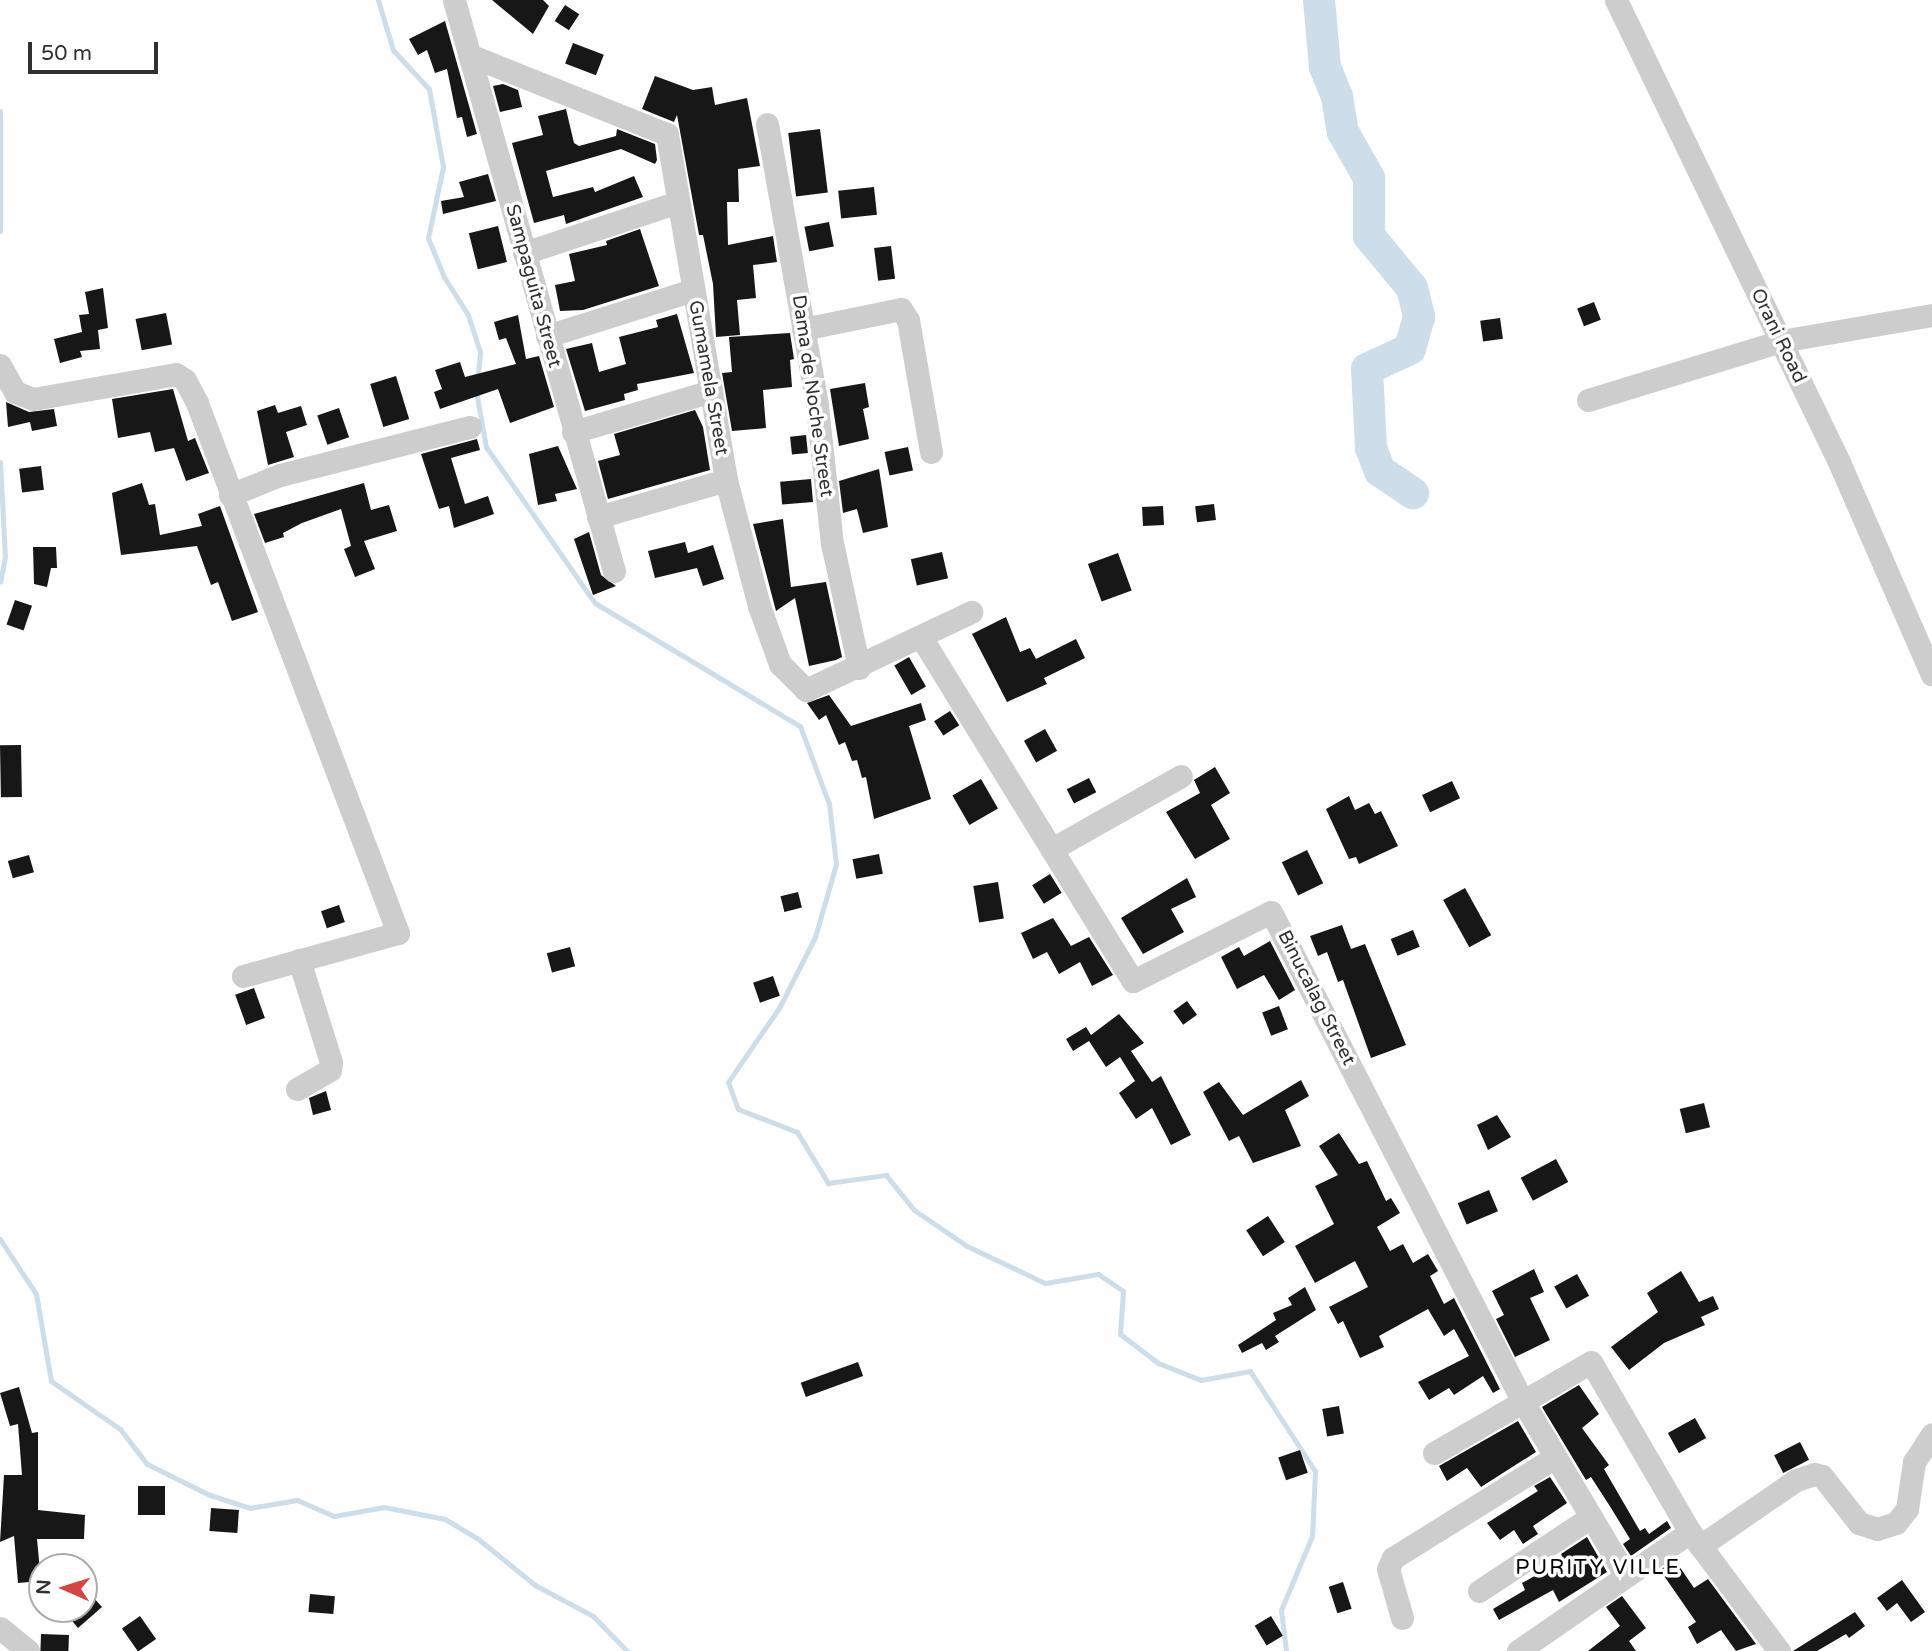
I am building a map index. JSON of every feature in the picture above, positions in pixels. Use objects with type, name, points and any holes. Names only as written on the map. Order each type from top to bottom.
[{"type":"street","name":"Orani Road","points":[[1616,0],[1781,341],[1932,676]]},
{"type":"street","name":"Sampaguita Street","points":[[459,3],[469,55],[614,571]]},
{"type":"street","name":"Gumamela Street","points":[[469,55],[667,134],[726,480],[759,606],[780,664],[806,690],[859,668],[971,612]]},
{"type":"street","name":"Dama de Noche Street","points":[[767,124],[803,329],[832,544],[859,668]]},
{"type":"street","points":[[524,253],[678,202]]},
{"type":"street","points":[[547,336],[694,290]]},
{"type":"street","points":[[803,329],[901,309],[908,320],[931,452]]},
{"type":"street","points":[[1588,400],[1781,341],[1932,315]]},
{"type":"street","points":[[0,365],[15,392],[33,398],[176,374],[185,380],[197,404],[398,933],[243,976]]},
{"type":"street","points":[[573,432],[710,391]]},
{"type":"street","points":[[230,495],[280,475],[470,427]]},
{"type":"street","points":[[598,517],[726,480]]},
{"type":"street","name":"Binucalag Street","points":[[921,637],[1133,981],[1271,912],[1522,1400],[1626,1576]]},
{"type":"street","points":[[1052,849],[1181,776]]},
{"type":"street","points":[[297,1088],[330,1070],[331,1062],[299,960]]},
{"type":"street","points":[[1434,1452],[1591,1362],[1695,1539],[1779,1651]]},
{"type":"street","points":[[1518,1651],[1626,1576],[1814,1474],[1822,1476],[1859,1523],[1877,1529],[1896,1523],[1907,1509],[1914,1462],[1932,1434]]},
{"type":"street","points":[[1402,1618],[1388,1569],[1393,1558],[1555,1457]]},
{"type":"street","points":[[1479,1591],[1591,1517]]},
{"type":"street","points":[[0,1628],[28,1651]]},
{"type":"building","points":[[492,0],[543,0],[549,6],[533,34]]},
{"type":"building","points":[[565,5],[579,14],[569,30],[555,21]]},
{"type":"building","points":[[445,21],[477,134],[467,137],[462,117],[457,118],[447,69],[435,73],[427,50],[418,55],[409,39]]},
{"type":"building","points":[[573,43],[604,55],[596,75],[565,64]]},
{"type":"building","points":[[655,76],[693,90],[712,87],[715,105],[747,98],[760,166],[738,169],[739,202],[727,202],[728,245],[773,236],[777,262],[753,265],[756,298],[737,300],[740,335],[716,337],[713,284],[703,235],[699,235],[677,115],[674,122],[642,109]]},
{"type":"building","points":[[503,84],[518,90],[522,107],[500,112],[493,86]]},
{"type":"building","points":[[566,109],[574,143],[579,146],[616,136],[617,129],[655,144],[657,160],[655,164],[621,149],[546,171],[553,197],[593,187],[595,192],[634,176],[643,197],[566,224],[564,215],[534,223],[512,143],[543,135],[538,116]]},
{"type":"building","points":[[820,129],[828,193],[796,196],[788,133]]},
{"type":"building","points":[[488,174],[496,201],[443,214],[441,201],[464,197],[459,182]]},
{"type":"building","points":[[874,187],[877,215],[841,219],[838,191]]},
{"type":"building","points":[[829,222],[834,247],[809,251],[804,227]]},
{"type":"building","points":[[498,226],[507,262],[478,269],[469,233]]},
{"type":"building","points":[[640,229],[659,286],[583,310],[560,311],[555,285],[575,281],[569,254],[607,245],[606,241]]},
{"type":"building","points":[[891,246],[895,279],[878,281],[874,248]]},
{"type":"building","points":[[103,288],[108,328],[98,330],[100,349],[80,351],[82,357],[60,363],[54,339],[82,332],[79,315],[89,314],[85,292]]},
{"type":"building","points":[[1594,302],[1601,320],[1584,326],[1577,308]]},
{"type":"building","points":[[166,313],[172,344],[142,350],[136,319]]},
{"type":"building","points":[[677,314],[694,373],[637,384],[638,390],[624,394],[625,400],[585,411],[566,349],[592,343],[599,372],[626,364],[619,337],[658,327],[656,320]]},
{"type":"building","points":[[518,315],[526,359],[539,356],[554,407],[510,423],[498,389],[440,409],[434,392],[442,389],[435,370],[460,362],[465,377],[516,364],[506,338],[499,340],[494,322]]},
{"type":"building","points":[[1500,318],[1503,339],[1483,342],[1480,321]]},
{"type":"building","points":[[790,333],[794,359],[790,360],[792,387],[763,390],[766,428],[732,431],[722,373],[732,372],[729,337]]},
{"type":"building","points":[[396,376],[409,419],[383,427],[370,384]]},
{"type":"building","points":[[865,383],[869,407],[863,409],[869,439],[839,446],[830,389]]},
{"type":"building","points":[[173,389],[188,441],[195,438],[209,473],[186,481],[174,448],[155,452],[150,432],[118,438],[112,399]]},
{"type":"building","points":[[6,402],[29,412],[54,409],[57,426],[32,431],[30,422],[8,427]]},
{"type":"building","points":[[275,405],[278,413],[301,406],[307,425],[286,432],[294,457],[268,465],[257,411]]},
{"type":"building","points":[[339,408],[349,437],[327,445],[317,415]]},
{"type":"building","points":[[695,410],[703,427],[710,470],[608,499],[598,461],[620,455],[614,434]]},
{"type":"building","points":[[806,435],[808,453],[792,455],[790,437]]},
{"type":"building","points":[[477,439],[480,450],[451,458],[465,504],[488,496],[494,514],[454,528],[449,506],[439,509],[421,454]]},
{"type":"building","points":[[558,446],[577,489],[555,494],[557,501],[538,505],[529,454]]},
{"type":"building","points":[[908,447],[913,470],[890,475],[885,452]]},
{"type":"building","points":[[41,466],[44,490],[22,493],[19,469]]},
{"type":"building","points":[[879,469],[888,527],[863,533],[857,509],[843,513],[839,481]]},
{"type":"building","points":[[811,479],[813,502],[782,505],[780,482]]},
{"type":"building","points":[[142,483],[149,505],[155,504],[160,535],[202,526],[198,514],[220,506],[258,612],[232,621],[218,582],[211,585],[197,546],[121,555],[112,493]]},
{"type":"building","points":[[364,483],[371,510],[389,505],[397,531],[364,541],[375,569],[355,577],[344,549],[351,546],[341,509],[302,523],[283,533],[284,537],[265,543],[254,514]]},
{"type":"building","points":[[1214,504],[1216,520],[1197,522],[1195,506]]},
{"type":"building","points":[[1163,506],[1164,525],[1143,526],[1142,507]]},
{"type":"building","points":[[783,519],[791,587],[826,582],[842,657],[836,660],[809,666],[795,598],[776,611],[753,524]]},
{"type":"building","points":[[589,532],[601,575],[616,586],[593,595],[574,539]]},
{"type":"building","points":[[685,542],[688,553],[713,545],[724,579],[703,586],[697,568],[655,578],[648,551]]},
{"type":"building","points":[[33,547],[56,547],[57,568],[51,568],[47,587],[34,584]]},
{"type":"building","points":[[942,552],[948,578],[917,586],[911,559]]},
{"type":"building","points":[[1118,553],[1132,591],[1102,602],[1088,564]]},
{"type":"building","points":[[15,600],[32,606],[24,630],[7,625]]},
{"type":"building","points":[[1006,617],[1020,652],[1030,648],[1036,659],[1076,639],[1085,658],[1044,678],[1047,684],[1007,702],[972,634]]},
{"type":"building","points":[[909,657],[926,686],[911,695],[894,666]]},
{"type":"building","points":[[829,695],[851,726],[921,703],[926,720],[909,726],[931,799],[874,819],[866,777],[862,778],[857,760],[852,761],[845,742],[839,745],[826,715],[819,720],[807,703]]},
{"type":"building","points":[[950,711],[959,725],[943,736],[934,721]]},
{"type":"building","points":[[1045,729],[1057,751],[1036,763],[1024,741]]},
{"type":"building","points":[[0,745],[21,745],[22,797],[1,797]]},
{"type":"building","points":[[1215,767],[1230,793],[1211,805],[1230,839],[1195,859],[1166,812],[1200,793],[1194,780]]},
{"type":"building","points":[[1089,778],[1096,792],[1074,804],[1067,789]]},
{"type":"building","points":[[981,779],[998,808],[969,825],[952,796]]},
{"type":"building","points":[[1452,781],[1460,798],[1430,812],[1422,795]]},
{"type":"building","points":[[1349,796],[1355,810],[1369,803],[1375,814],[1381,811],[1398,846],[1359,864],[1356,857],[1349,859],[1326,809]]},
{"type":"building","points":[[1307,850],[1323,883],[1298,896],[1282,862]]},
{"type":"building","points":[[879,854],[883,874],[856,879],[852,859]]},
{"type":"building","points":[[29,855],[34,872],[13,878],[8,861]]},
{"type":"building","points":[[1050,874],[1062,893],[1044,904],[1032,885]]},
{"type":"building","points":[[1187,878],[1196,897],[1171,909],[1184,932],[1143,954],[1121,918]]},
{"type":"building","points":[[998,882],[1004,919],[979,922],[973,886]]},
{"type":"building","points":[[1465,888],[1491,935],[1469,947],[1443,900]]},
{"type":"building","points":[[798,892],[802,908],[784,912],[781,896]]},
{"type":"building","points":[[339,905],[345,922],[327,928],[321,911]]},
{"type":"building","points":[[1053,918],[1071,946],[1089,937],[1113,975],[1092,986],[1080,962],[1059,974],[1047,952],[1033,959],[1021,933]]},
{"type":"building","points":[[1342,925],[1351,949],[1365,944],[1406,1045],[1371,1058],[1343,980],[1338,982],[1327,952],[1318,956],[1310,936]]},
{"type":"building","points":[[1413,930],[1420,947],[1397,956],[1391,939]]},
{"type":"building","points":[[1270,941],[1295,990],[1279,1000],[1264,975],[1237,989],[1221,957],[1239,947],[1244,956]]},
{"type":"building","points":[[570,947],[575,966],[552,973],[547,953]]},
{"type":"building","points":[[773,976],[780,996],[760,1003],[753,983]]},
{"type":"building","points":[[254,988],[265,1018],[246,1025],[235,995]]},
{"type":"building","points":[[1187,1001],[1197,1015],[1183,1025],[1173,1011]]},
{"type":"building","points":[[1279,1006],[1288,1029],[1271,1036],[1262,1012]]},
{"type":"building","points":[[1119,1014],[1144,1043],[1131,1051],[1152,1082],[1161,1076],[1191,1135],[1171,1145],[1152,1108],[1136,1119],[1119,1093],[1135,1081],[1120,1057],[1106,1067],[1089,1041],[1073,1051],[1066,1039],[1086,1027],[1091,1035]]},
{"type":"building","points":[[1301,1080],[1309,1096],[1285,1110],[1301,1146],[1253,1163],[1239,1136],[1229,1141],[1203,1092],[1219,1082],[1243,1115]]},
{"type":"building","points":[[326,1091],[331,1110],[313,1115],[309,1098]]},
{"type":"building","points":[[1704,1103],[1710,1127],[1686,1133],[1680,1109]]},
{"type":"building","points":[[1497,1115],[1511,1137],[1488,1150],[1477,1125]]},
{"type":"building","points":[[1339,1133],[1359,1164],[1367,1161],[1386,1201],[1391,1198],[1400,1213],[1377,1227],[1390,1251],[1403,1244],[1413,1263],[1428,1254],[1438,1271],[1430,1276],[1444,1304],[1454,1298],[1500,1389],[1493,1393],[1483,1376],[1454,1395],[1449,1388],[1429,1400],[1418,1382],[1469,1356],[1454,1329],[1444,1336],[1428,1309],[1379,1336],[1384,1347],[1360,1358],[1343,1321],[1338,1324],[1329,1307],[1368,1287],[1355,1261],[1315,1283],[1295,1246],[1334,1224],[1315,1186],[1338,1175],[1319,1146]]},
{"type":"building","points":[[1556,1159],[1568,1182],[1533,1201],[1521,1178]]},
{"type":"building","points":[[1489,1190],[1498,1211],[1467,1224],[1458,1203]]},
{"type":"building","points":[[1268,1216],[1285,1242],[1263,1256],[1246,1230]]},
{"type":"building","points":[[1534,1269],[1544,1292],[1530,1298],[1550,1340],[1515,1357],[1496,1319],[1504,1315],[1492,1291]]},
{"type":"building","points":[[1681,1271],[1699,1302],[1713,1296],[1719,1309],[1701,1317],[1705,1325],[1664,1343],[1629,1370],[1611,1347],[1658,1312],[1647,1293]]},
{"type":"building","points":[[1577,1274],[1589,1296],[1566,1308],[1554,1287]]},
{"type":"building","points":[[1305,1287],[1316,1310],[1275,1336],[1279,1342],[1266,1350],[1262,1343],[1242,1353],[1238,1345],[1276,1320],[1273,1313],[1292,1305],[1288,1298]]},
{"type":"building","points":[[858,1362],[863,1376],[806,1397],[801,1383]]},
{"type":"building","points":[[1579,1385],[1599,1414],[1582,1428],[1609,1465],[1604,1469],[1640,1531],[1645,1528],[1649,1534],[1667,1521],[1671,1528],[1631,1556],[1623,1544],[1630,1539],[1591,1477],[1586,1480],[1542,1407]]},
{"type":"building","points":[[19,1387],[32,1433],[38,1432],[38,1510],[85,1515],[84,1539],[37,1539],[38,1553],[28,1553],[28,1582],[18,1583],[14,1536],[0,1542],[4,1475],[22,1475],[18,1424],[10,1426],[0,1393]]},
{"type":"building","points":[[1339,1406],[1344,1434],[1327,1437],[1322,1409]]},
{"type":"building","points":[[1695,1418],[1706,1438],[1679,1453],[1668,1433]]},
{"type":"building","points":[[1518,1421],[1536,1452],[1481,1487],[1467,1468],[1447,1481],[1439,1466]]},
{"type":"building","points":[[1800,1442],[1809,1460],[1783,1473],[1774,1455]]},
{"type":"building","points":[[1300,1450],[1308,1473],[1286,1480],[1278,1457]]},
{"type":"building","points":[[1550,1477],[1567,1503],[1533,1526],[1538,1534],[1523,1544],[1514,1530],[1500,1540],[1487,1523],[1538,1491],[1534,1486]]},
{"type":"building","points":[[138,1486],[165,1486],[165,1515],[138,1515]]},
{"type":"building","points":[[211,1508],[239,1510],[237,1533],[209,1531]]},
{"type":"building","points":[[1587,1537],[1607,1572],[1559,1602],[1553,1590],[1499,1620],[1493,1609],[1525,1590],[1522,1583],[1556,1564],[1563,1558],[1561,1554]]},
{"type":"building","points":[[1675,1560],[1694,1588],[1708,1579],[1756,1644],[1736,1651],[1721,1630],[1697,1644],[1688,1627],[1696,1622],[1660,1570]]},
{"type":"building","points":[[1902,1580],[1925,1612],[1911,1622],[1897,1603],[1887,1611],[1877,1598]]},
{"type":"building","points":[[1343,1582],[1352,1609],[1337,1613],[1329,1587]]},
{"type":"building","points":[[310,1594],[335,1596],[333,1614],[308,1612]]},
{"type":"building","points":[[1622,1596],[1646,1628],[1629,1641],[1636,1651],[1588,1651],[1620,1626],[1606,1607]]},
{"type":"building","points":[[1855,1612],[1865,1626],[1849,1638],[1846,1634],[1817,1651],[1793,1651]]},
{"type":"building","points":[[140,1616],[156,1639],[138,1651],[122,1629]]},
{"type":"building","points":[[1271,1616],[1283,1636],[1267,1646],[1255,1626]]},
{"type":"building","points":[[41,1634],[69,1635],[68,1651],[40,1651]]},
{"type":"waterway","points":[[378,0],[393,50],[429,89],[443,167],[428,238],[444,277],[468,315],[480,353],[477,381]]},
{"type":"waterway","points":[[1319,0],[1325,67],[1337,96],[1343,132],[1369,178],[1369,236],[1412,288],[1419,317],[1410,349],[1367,369],[1371,448],[1380,471],[1413,493]]},
{"type":"waterway","points":[[0,111],[0,231]]},
{"type":"waterway","points":[[476,391],[486,447],[595,603],[800,726],[829,804],[836,864],[815,937],[779,1008],[728,1082],[738,1109],[797,1132],[828,1183],[886,1175],[914,1210],[967,1246],[1045,1283],[1098,1274],[1123,1291],[1120,1334],[1158,1363],[1201,1380],[1250,1371],[1315,1471],[1312,1536],[1281,1610],[1286,1651]]},
{"type":"waterway","points":[[0,462],[5,557],[0,582]]},
{"type":"waterway","points":[[0,1239],[36,1294],[51,1381],[120,1429],[147,1464],[210,1495],[250,1508],[297,1500],[334,1516],[384,1507],[445,1519],[477,1538],[535,1585],[593,1616],[627,1651]]},
{"type":"district","name":"PURITY VILLE","points":[[1598,1568]]}]
